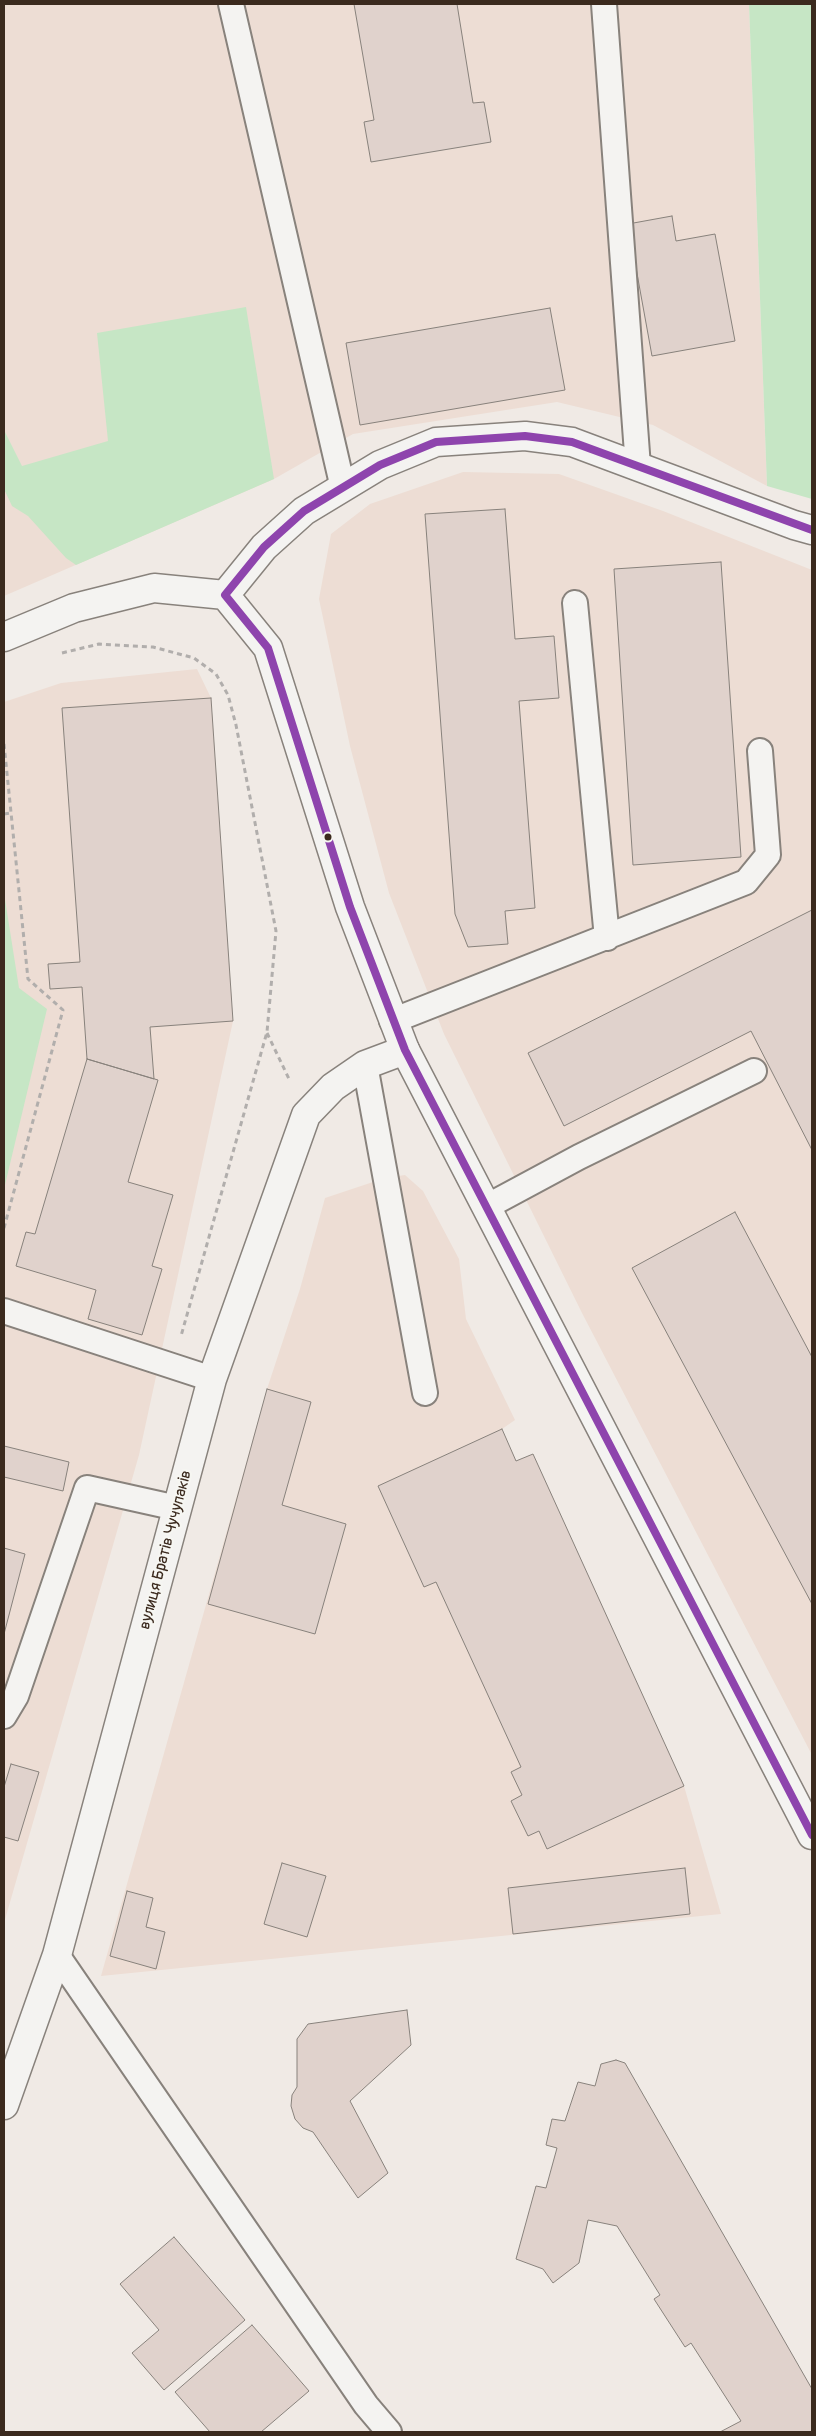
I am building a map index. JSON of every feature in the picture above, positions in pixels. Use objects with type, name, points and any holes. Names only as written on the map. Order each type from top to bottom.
[{"type":"street","points":[[225,595],[264,547],[304,511],[380,465],[436,442],[524,436],[572,442],[794,525],[812,530]]},
{"type":"street","points":[[4,637],[74,608],[154,588],[225,595],[268,648],[350,907],[392,1021],[405,1050],[808,1817]]},
{"type":"street","name":"вулиця Братів Чучупаків","points":[[4,2105],[57,1955],[212,1379],[306,1115],[332,1087],[365,1066],[405,1050]]},
{"type":"lane","points":[[231,4],[343,488]]},
{"type":"lane","points":[[604,4],[638,467]]},
{"type":"lane","points":[[575,604],[607,938]]},
{"type":"lane","points":[[392,1021],[746,882],[768,855],[760,751]]},
{"type":"lane","points":[[365,1066],[425,1392]]},
{"type":"lane","points":[[486,1207],[579,1157],[754,1071]]},
{"type":"lane","points":[[4,1312],[212,1379]]},
{"type":"lane","points":[[4,1716],[16,1696],[87,1488],[177,1508]]},
{"type":"lane","points":[[57,1955],[366,2404],[389,2432]]},
{"type":"path","points":[[56,654],[98,644],[152,647],[194,658],[216,674],[228,695],[236,725],[276,931],[267,1032],[173,1367]]},
{"type":"path","points":[[4,744],[28,979],[63,1010],[4,1228]]},
{"type":"path","points":[[4,814],[11,813]]},
{"type":"shaded area","points":[[4,4],[749,4],[767,486],[653,425],[557,402],[353,434],[274,479],[4,596]]},
{"type":"shaded area","points":[[463,472],[559,474],[663,511],[812,570],[812,1755],[582,1313],[444,1034],[389,893],[350,746],[319,599],[331,534],[370,504]]},
{"type":"shaded area","points":[[197,669],[211,698],[233,1021],[139,1455],[4,1923],[4,702],[61,683]]},
{"type":"shaded area","points":[[405,1175],[423,1191],[459,1259],[466,1319],[515,1420],[502,1429],[516,1461],[533,1454],[684,1786],[721,1914],[101,1976],[267,1389],[300,1289],[325,1198],[385,1178]]},
{"type":"green space","points":[[749,4],[812,4],[812,499],[767,486]]},
{"type":"green space","points":[[246,307],[274,479],[76,565],[66,558],[28,516],[12,506],[4,489],[4,430],[22,466],[108,441],[97,333]]},
{"type":"green space","points":[[4,893],[19,988],[47,1009],[4,1189]]},
{"type":"building","points":[[354,4],[457,4],[473,103],[484,102],[491,142],[371,162],[364,122],[374,120]]},
{"type":"building","points":[[672,216],[676,241],[715,234],[735,341],[652,356],[628,224]]},
{"type":"building","points":[[550,308],[565,390],[360,425],[346,343]]},
{"type":"building","points":[[505,509],[515,639],[554,636],[559,698],[519,701],[535,908],[505,911],[508,944],[468,947],[455,914],[425,514]]},
{"type":"building","points":[[721,562],[741,857],[633,865],[614,569]]},
{"type":"building","points":[[211,698],[233,1021],[150,1027],[154,1079],[87,1059],[82,987],[50,989],[48,964],[80,962],[62,708]]},
{"type":"building","points":[[812,910],[812,1150],[751,1031],[564,1126],[528,1053]]},
{"type":"building","points":[[87,1059],[158,1080],[128,1182],[173,1195],[152,1266],[162,1269],[142,1335],[88,1319],[96,1290],[16,1266],[26,1232],[35,1234]]},
{"type":"building","points":[[735,1212],[812,1357],[812,1604],[632,1268]]},
{"type":"building","points":[[267,1389],[311,1402],[282,1505],[346,1524],[315,1634],[208,1604]]},
{"type":"building","points":[[502,1429],[516,1461],[533,1454],[684,1786],[547,1849],[539,1831],[528,1836],[511,1801],[522,1795],[511,1772],[521,1767],[436,1582],[424,1587],[378,1486]]},
{"type":"building","points":[[4,1446],[69,1462],[63,1491],[4,1477]]},
{"type":"building","points":[[4,1548],[25,1554],[4,1634]]},
{"type":"building","points":[[11,1764],[39,1772],[18,1841],[4,1837],[4,1787]]},
{"type":"building","points":[[282,1863],[326,1876],[307,1937],[264,1924]]},
{"type":"building","points":[[685,1868],[690,1914],[513,1934],[508,1888]]},
{"type":"building","points":[[127,1891],[153,1898],[146,1927],[165,1932],[156,1969],[110,1956]]},
{"type":"building","points":[[407,2010],[411,2045],[350,2101],[388,2173],[358,2198],[313,2132],[303,2128],[295,2119],[291,2106],[292,2095],[297,2087],[297,2039],[308,2024]]},
{"type":"building","points":[[616,2060],[625,2063],[812,2389],[812,2432],[720,2432],[741,2421],[691,2343],[685,2347],[654,2299],[660,2295],[617,2226],[588,2220],[579,2263],[553,2283],[543,2269],[516,2259],[536,2186],[546,2188],[557,2148],[546,2145],[552,2119],[565,2121],[578,2082],[595,2086],[601,2064]]},
{"type":"building","points":[[174,2237],[245,2320],[164,2390],[132,2353],[159,2330],[120,2284]]},
{"type":"building","points":[[252,2325],[309,2391],[261,2432],[210,2432],[175,2392]]},
{"type":"transit line","points":[[812,530],[572,442],[525,436],[436,442],[380,465],[304,511],[264,547],[225,595],[268,648],[350,907],[405,1050],[812,1835]]}]
